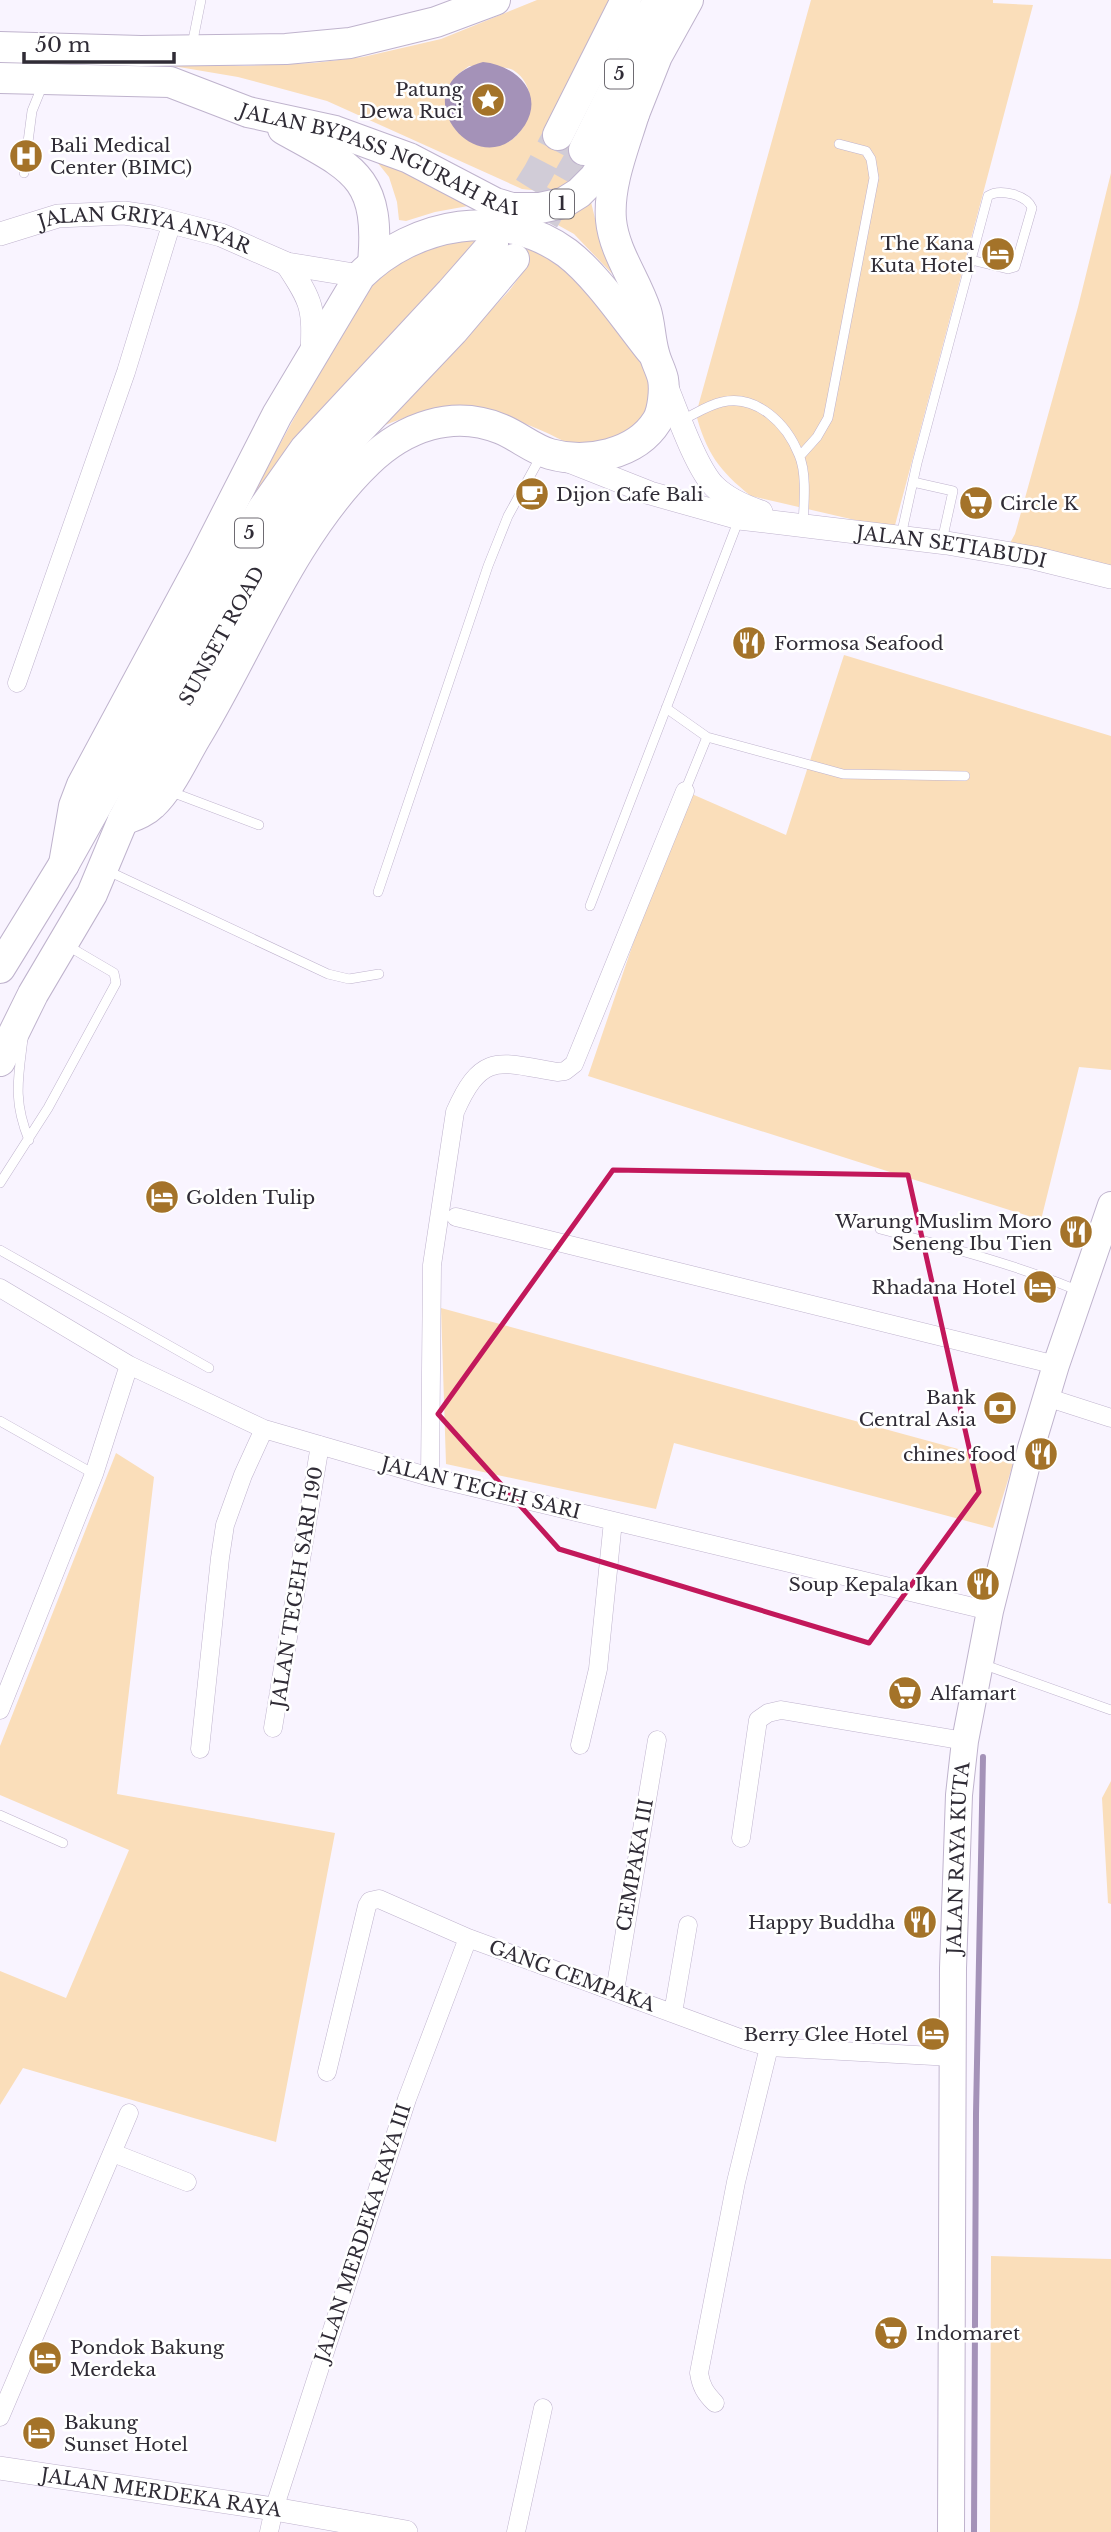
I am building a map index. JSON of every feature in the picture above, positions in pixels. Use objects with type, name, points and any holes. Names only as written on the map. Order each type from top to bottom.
[{"type":"highway","points":[[0,47],[191,50],[286,48],[349,43],[436,22],[495,0]]},
{"type":"highway","name":"5","points":[[558,135],[626,0]]},
{"type":"highway","name":"5","points":[[584,150],[658,0]]},
{"type":"highway","name":"JALAN BYPASS NGURAH RAI","points":[[0,78],[170,82],[248,113],[335,131],[409,158],[495,203],[528,209],[562,203],[579,193],[594,177],[634,114],[657,55],[688,0]]},
{"type":"highway","points":[[64,864],[72,815],[82,785],[203,560],[260,446],[312,355],[366,269],[375,237],[372,206],[368,191],[360,178],[342,162],[248,113]]},
{"type":"highway","points":[[123,820],[151,806],[164,789],[211,711],[289,567],[343,489],[368,462],[403,434],[421,426],[443,422],[482,424],[500,429],[548,453],[586,458],[604,456],[636,442],[657,420],[661,407],[659,368],[646,312],[620,254],[611,218],[619,163],[634,114]]},
{"type":"highway","points":[[366,269],[390,251],[416,238],[449,227],[473,224],[531,235],[567,253],[584,269],[659,368]]},
{"type":"highway","name":"SUNSET ROAD","points":[[0,968],[64,864],[217,588],[284,477],[312,440],[442,302],[503,251],[453,331],[339,450],[288,515],[173,722],[123,820],[92,894],[14,1027],[0,1061]]},
{"type":"main road","name":"JALAN RAYA KUTA","points":[[951,2532],[952,2057],[956,1854],[965,1741],[990,1611],[1046,1397],[1111,1205]]},
{"type":"street","name":"JALAN GRIYA ANYAR","points":[[0,234],[58,216],[124,213],[172,222],[233,239],[288,264],[366,269]]},
{"type":"street","points":[[18,683],[126,372],[172,222]]},
{"type":"street","points":[[288,264],[308,296],[312,309],[312,355]]},
{"type":"street","name":"JALAN SETIABUDI","points":[[659,368],[702,470],[713,485],[741,512]]},
{"type":"street","name":"JALAN SETIABUDI","points":[[548,453],[650,493],[796,524],[942,542],[1034,558],[1111,577]]},
{"type":"street","points":[[430,1477],[432,1265],[455,1112],[478,1074],[489,1065],[499,1062],[557,1072],[565,1071],[573,1064],[685,791]]},
{"type":"street","points":[[456,1217],[1056,1365]]},
{"type":"street","name":"JALAN TEGEH SARI","points":[[0,1288],[129,1365],[264,1429],[430,1477],[990,1611]]},
{"type":"street","points":[[0,1710],[94,1474],[129,1365]]},
{"type":"street","points":[[1046,1397],[1111,1418]]},
{"type":"street","points":[[201,1749],[225,1525],[233,1499],[264,1429]]},
{"type":"street","name":"JALAN TEGEH SARI 190","points":[[274,1728],[320,1445]]},
{"type":"street","points":[[580,1745],[598,1669],[613,1521]]},
{"type":"street","points":[[741,1838],[758,1720],[768,1713],[780,1710],[965,1741]]},
{"type":"street","name":"CEMPAKA III","points":[[615,1991],[657,1740]]},
{"type":"street","name":"GANG CEMPAKA","points":[[327,2072],[367,1906],[370,1901],[379,1899],[468,1938],[615,1991],[723,2034],[769,2047],[952,2057]]},
{"type":"street","points":[[673,2013],[688,1925]]},
{"type":"street","name":"JALAN MERDEKA RAYA III","points":[[270,2532],[274,2509],[381,2175],[468,1938]]},
{"type":"street","points":[[715,2403],[701,2385],[701,2362],[736,2182],[769,2047]]},
{"type":"street","points":[[0,2417],[129,2113]]},
{"type":"street","points":[[113,2153],[187,2182]]},
{"type":"street","points":[[516,2532],[544,2408]]},
{"type":"street","name":"JALAN MERDEKA RAYA","points":[[0,2468],[274,2509],[406,2532]]},
{"type":"lane","points":[[191,50],[201,0]]},
{"type":"lane","points":[[24,173],[32,111],[45,79]]},
{"type":"lane","points":[[800,456],[817,437],[828,418],[874,178],[871,159],[866,151],[839,144]]},
{"type":"lane","points":[[900,537],[913,482],[971,260],[988,196],[999,192],[1030,202],[1032,208],[1015,267],[1008,269],[971,260]]},
{"type":"lane","points":[[681,421],[722,402],[745,401],[769,412],[800,456],[804,492],[796,524]]},
{"type":"lane","points":[[377,892],[488,566],[508,516],[548,453]]},
{"type":"lane","points":[[913,482],[953,491],[942,542]]},
{"type":"lane","points":[[590,906],[741,512]]},
{"type":"lane","points":[[666,708],[707,737],[843,774],[965,776]]},
{"type":"lane","points":[[685,791],[707,737]]},
{"type":"lane","points":[[164,789],[259,825]]},
{"type":"lane","points":[[103,869],[328,974],[349,979],[379,974]]},
{"type":"lane","points":[[0,1183],[29,1140],[116,983],[114,973],[63,944]]},
{"type":"lane","points":[[14,1027],[16,1099],[20,1119],[29,1140]]},
{"type":"lane","points":[[880,1229],[999,1261],[1044,1276],[1082,1293]]},
{"type":"lane","points":[[0,1250],[208,1368]]},
{"type":"lane","points":[[0,1421],[94,1474]]},
{"type":"lane","points":[[981,1664],[1111,1710]]},
{"type":"lane","points":[[0,1815],[63,1843]]},
{"type":"highlighted area","points":[[613,1170],[908,1175],[979,1492],[869,1643],[559,1549],[438,1414]]},
{"type":"shaded area","points":[[537,0],[612,0],[547,132],[595,163],[563,188],[546,191],[522,189],[327,101],[238,77],[155,63],[244,66],[314,63],[363,57],[441,39]],"holes":[[[469,66],[508,68],[521,77],[527,86],[530,96],[528,116],[518,134],[507,143],[483,147],[449,86],[457,75]]]},
{"type":"shaded area","points":[[811,0],[993,0],[993,3],[1033,5],[894,529],[751,496],[730,478],[715,460],[704,439],[696,414]]},
{"type":"shaded area","points":[[483,62],[506,68],[524,82],[529,91],[530,113],[525,125],[507,143],[488,147],[469,142],[454,128],[446,111],[446,92],[458,75]],"holes":[[[489,90],[501,97],[502,106],[494,116],[486,117],[476,109],[475,100],[480,93]]]},
{"type":"shaded area","points":[[373,157],[479,204],[435,212],[406,221],[399,220],[397,202],[389,177]]},
{"type":"shaded area","points":[[1111,173],[1111,570],[1010,543],[1015,534],[1078,307]]},
{"type":"shaded area","points":[[591,202],[599,235],[621,283],[574,234],[556,224],[524,214]]},
{"type":"shaded area","points":[[481,229],[527,239],[552,250],[576,271],[615,314],[634,341],[652,385],[655,399],[648,416],[613,444],[593,448],[581,447],[516,420],[478,410],[422,413],[380,427],[509,291],[529,264],[483,232],[427,299],[303,429],[239,520],[364,289],[389,264],[416,247],[447,235]]},
{"type":"shaded area","points":[[844,655],[1111,736],[1111,1070],[1079,1067],[1041,1220],[588,1076],[685,791],[786,835]]},
{"type":"shaded area","points":[[441,1308],[1013,1464],[993,1528],[674,1443],[656,1509],[446,1464]]},
{"type":"shaded area","points":[[116,1453],[154,1477],[117,1794],[335,1833],[276,2142],[23,2068],[0,2105],[0,1971],[66,1998],[129,1850],[0,1795],[0,1746]]},
{"type":"shaded area","points":[[1111,1781],[1111,1904],[1108,1903],[1102,1798]]},
{"type":"shaded area","points":[[991,2256],[1111,2259],[1111,2532],[990,2532]]},
{"type":"waterway","points":[[974,2532],[976,2114],[983,1757]]},
{"type":"tunnel","points":[[505,226],[558,135]]},
{"type":"tunnel","points":[[544,220],[584,150]]},
{"type":"place","name":"Patung Dewa Ruci","points":[[488,100]]},
{"type":"place","name":"Bali Medical Center (BIMC)","points":[[26,156]]},
{"type":"place","name":"The Kana Kuta Hotel","points":[[998,254]]},
{"type":"place","name":"Dijon Cafe Bali","points":[[532,494]]},
{"type":"place","name":"Circle K","points":[[976,503]]},
{"type":"place","name":"Formosa Seafood","points":[[749,643]]},
{"type":"place","name":"Golden Tulip","points":[[162,1197]]},
{"type":"place","name":"Warung Muslim Moro Seneng Ibu Tien","points":[[1076,1232]]},
{"type":"place","name":"Rhadana Hotel","points":[[1040,1287]]},
{"type":"place","name":"Bank Central Asia","points":[[1000,1408]]},
{"type":"place","name":"chines food","points":[[1041,1454]]},
{"type":"place","name":"Soup Kepala Ikan","points":[[983,1584]]},
{"type":"place","name":"Alfamart","points":[[905,1693]]},
{"type":"place","name":"Happy Buddha","points":[[920,1922]]},
{"type":"place","name":"Berry Glee Hotel","points":[[933,2034]]},
{"type":"place","name":"Indomaret","points":[[891,2333]]},
{"type":"place","name":"Pondok Bakung Merdeka","points":[[45,2358]]},
{"type":"place","name":"Bakung Sunset Hotel","points":[[39,2433]]}]
